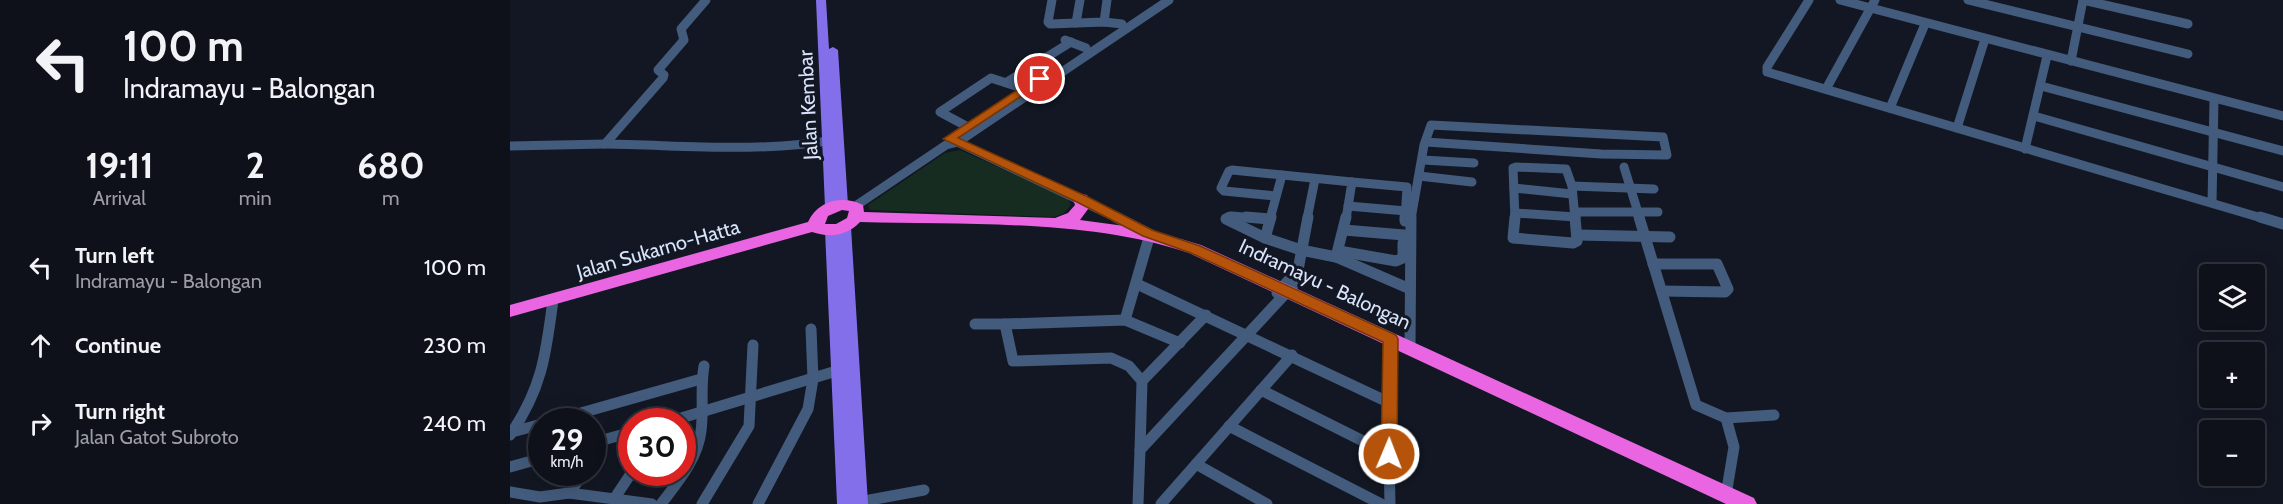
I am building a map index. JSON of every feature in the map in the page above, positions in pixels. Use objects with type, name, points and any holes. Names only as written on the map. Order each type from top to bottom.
[{"type":"highway","points":[[1059,222],[1078,214],[1083,205],[1081,199]]},
{"type":"highway","name":"Indramayu - Balongan","points":[[839,217],[1059,222],[1149,234],[1195,249],[1281,296],[1391,339],[1747,504]]},
{"type":"highway","name":"Jalan Sukarno-Hatta","points":[[510,311],[839,217]]},
{"type":"main road","name":"Jalan Kembar","points":[[821,0],[829,141],[839,217],[830,373],[854,503]]},
{"type":"main road","name":"Jalan Kembar","points":[[829,0],[829,141]]},
{"type":"street","points":[[605,144],[663,78],[664,75],[658,70],[684,40],[681,29],[706,0]]},
{"type":"street","points":[[1052,0],[1049,23],[1122,24]]},
{"type":"street","points":[[1077,23],[1080,0]]},
{"type":"street","points":[[1104,22],[1107,0]]},
{"type":"street","points":[[951,142],[968,127],[1014,100],[1025,89],[1122,24],[1157,3],[1169,0]]},
{"type":"street","points":[[1809,0],[1766,69],[1769,73],[2283,224]]},
{"type":"street","points":[[1840,0],[1873,4],[1925,24],[2283,117]]},
{"type":"street","points":[[1968,0],[2077,29],[2188,54]]},
{"type":"street","points":[[2071,61],[2083,0],[2188,24]]},
{"type":"street","points":[[839,217],[1157,3]]},
{"type":"street","points":[[1826,89],[1873,4]]},
{"type":"street","points":[[1890,108],[1925,24]]},
{"type":"street","points":[[1957,128],[1985,39]]},
{"type":"street","points":[[1007,82],[1066,41],[1086,48]]},
{"type":"street","points":[[2025,149],[2047,56]]},
{"type":"street","points":[[968,127],[940,112],[989,79],[1007,82],[1025,89]]},
{"type":"street","points":[[2041,86],[2283,151]]},
{"type":"street","points":[[2212,203],[2214,99]]},
{"type":"street","points":[[2034,116],[2283,186]]},
{"type":"street","points":[[1410,348],[1410,225],[1419,176],[1426,142],[1430,126],[1433,124],[1663,137],[1667,155],[1426,142]]},
{"type":"street","points":[[1499,129],[1499,147]]},
{"type":"street","points":[[1576,132],[1578,151]]},
{"type":"street","points":[[510,146],[605,144],[720,148],[829,141]]},
{"type":"street","points":[[951,142],[1081,199],[1149,234],[1137,284],[1125,320]]},
{"type":"street","points":[[1423,160],[1474,163]]},
{"type":"street","points":[[1624,167],[1693,399],[1701,409],[1726,418],[1774,415]]},
{"type":"street","points":[[1513,168],[1566,170],[1576,215],[1577,241],[1573,243],[1514,238],[1514,188],[1513,168]]},
{"type":"street","points":[[1270,219],[1232,216],[1226,219],[1265,238],[1301,250],[1401,260],[1407,186],[1232,170],[1229,171],[1221,188],[1224,191],[1276,196]]},
{"type":"street","points":[[1265,238],[1282,175]]},
{"type":"street","points":[[1419,176],[1473,182]]},
{"type":"street","points":[[1140,450],[1300,278],[1298,270],[1301,250],[1315,179]]},
{"type":"street","points":[[1337,254],[1344,230],[1352,182]]},
{"type":"street","points":[[1514,188],[1654,189]]},
{"type":"street","points":[[1348,206],[1406,211]]},
{"type":"street","points":[[1515,213],[1576,215],[1658,212]]},
{"type":"street","points":[[1344,230],[1404,235]]},
{"type":"street","points":[[1578,235],[1670,237]]},
{"type":"street","points":[[1337,254],[1410,289]]},
{"type":"street","points":[[1653,264],[1717,264],[1728,289],[1725,292],[1662,291]]},
{"type":"street","points":[[1137,284],[1390,402]]},
{"type":"street","points":[[511,433],[526,412],[538,386],[553,300]]},
{"type":"street","points":[[1142,381],[1206,315]]},
{"type":"street","points":[[975,324],[1125,320],[1180,344]]},
{"type":"street","points":[[1005,324],[1013,361],[1111,358],[1117,359],[1137,372],[1142,381],[1137,504]]},
{"type":"street","points":[[811,329],[830,373]]},
{"type":"street","points":[[1390,504],[1391,339]]},
{"type":"street","points":[[702,504],[746,434],[752,396],[753,345]]},
{"type":"street","points":[[1161,504],[1292,355]]},
{"type":"street","points":[[662,504],[692,459],[700,440],[701,379],[704,366]]},
{"type":"street","points":[[696,413],[830,373]]},
{"type":"street","points":[[758,504],[808,409],[830,373]]},
{"type":"street","points":[[598,408],[701,379]]},
{"type":"street","points":[[1261,390],[1389,454]]},
{"type":"street","points":[[1726,418],[1736,446],[1726,495]]},
{"type":"street","points":[[1229,426],[1381,504]]},
{"type":"street","points":[[511,433],[528,428]]},
{"type":"street","points":[[510,467],[528,462]]},
{"type":"street","points":[[1197,464],[1267,504]]},
{"type":"street","points":[[569,493],[574,486]]},
{"type":"street","points":[[614,499],[623,486]]},
{"type":"street","points":[[854,503],[924,490]]},
{"type":"street","points":[[510,492],[527,498],[543,498],[569,493],[652,504]]},
{"type":"green space","points":[[960,150],[1067,198],[1071,205],[1064,213],[1054,217],[870,210],[868,205],[945,153]]},
{"type":"route","points":[[1040,79],[950,139],[1081,199],[1147,233],[1195,249],[1391,339],[1389,454]]}]
